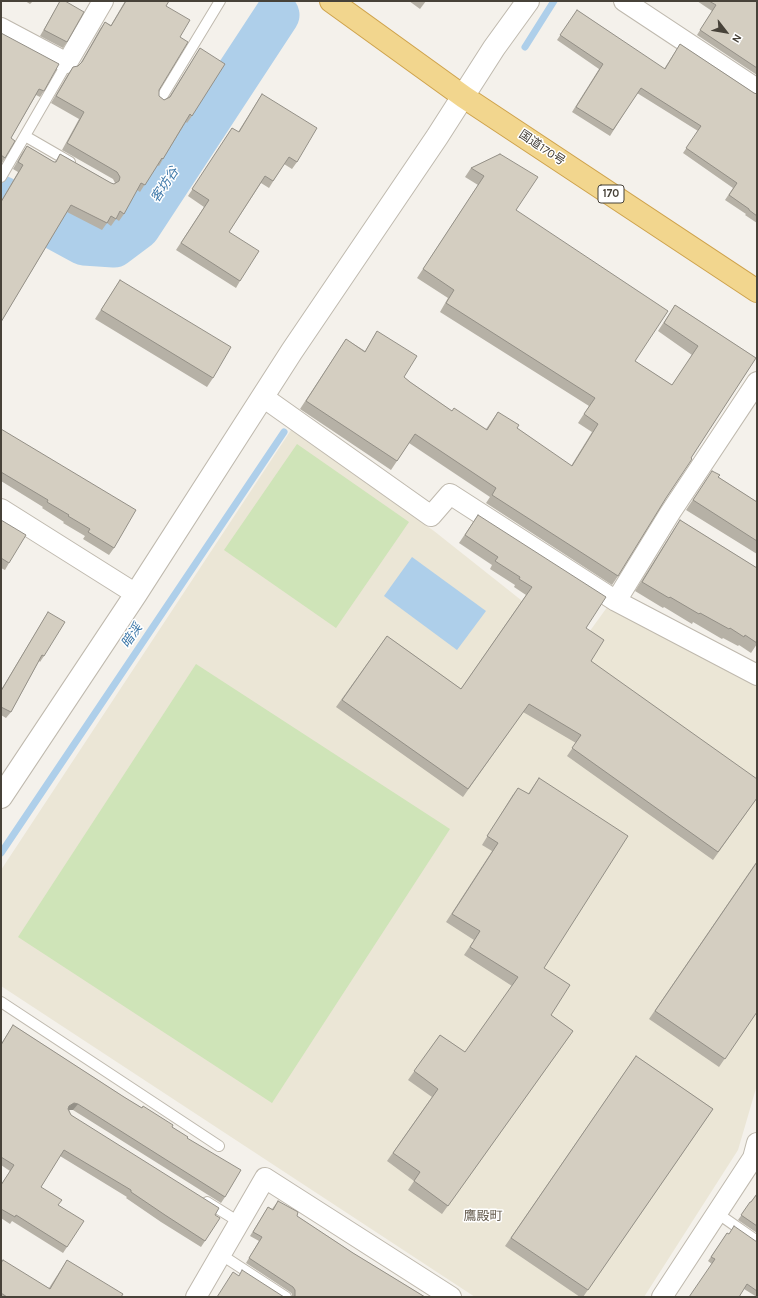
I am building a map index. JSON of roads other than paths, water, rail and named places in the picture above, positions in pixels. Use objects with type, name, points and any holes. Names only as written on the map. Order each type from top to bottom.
[{"type":"highway","name":"国道170号","points":[[331,1],[464,97],[757,291]]},
{"type":"street","points":[[1,28],[67,63],[103,1]]},
{"type":"street","points":[[1,797],[136,594],[263,397],[464,97],[494,48],[528,1]]},
{"type":"street","points":[[624,1],[757,89]]},
{"type":"street","points":[[616,601],[676,517],[757,382]]},
{"type":"street","points":[[263,397],[431,516],[450,494],[616,601],[757,675]]},
{"type":"street","points":[[1,509],[136,594]]},
{"type":"street","points":[[662,1297],[753,1158],[757,1143]]},
{"type":"street","points":[[196,1297],[265,1178],[451,1297]]},
{"type":"lane","points":[[160,100],[220,1]]},
{"type":"lane","points":[[1,177],[67,63]]},
{"type":"lane","points":[[25,136],[76,166]]},
{"type":"lane","points":[[1,1002],[219,1146]]},
{"type":"lane","points":[[198,1197],[239,1222]]},
{"type":"lane","points":[[717,1213],[757,1241]]},
{"type":"lane","points":[[220,1254],[286,1297]]},
{"type":"water","points":[[412,557],[486,611],[457,650],[384,596]]},
{"type":"waterway","name":"暗渓","points":[[525,47],[554,1]]},
{"type":"waterway","name":"客坊谷","points":[[1,198],[84,243],[114,245],[138,227],[277,15]]},
{"type":"waterway","name":"暗渓","points":[[1,853],[284,432]]},
{"type":"district","name":"鷹殿町","points":[[483,1216]]}]
